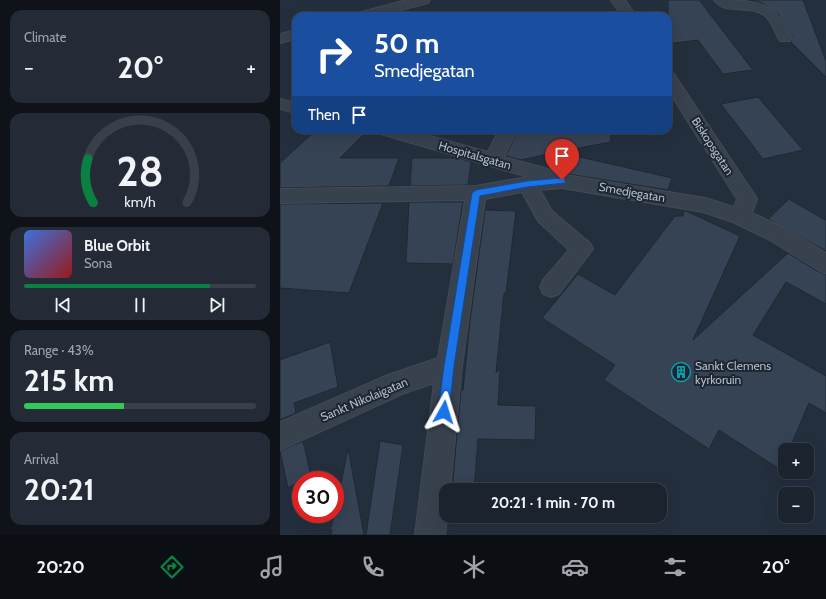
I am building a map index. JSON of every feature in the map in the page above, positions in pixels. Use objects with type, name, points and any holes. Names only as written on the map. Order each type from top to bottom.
[{"type":"street","points":[[377,12],[423,0]]},
{"type":"street","points":[[618,0],[626,12]]},
{"type":"street","points":[[721,0],[725,3],[761,6],[779,22],[785,38]]},
{"type":"street","points":[[280,39],[292,35]]},
{"type":"street","name":"Biskopsgatan","points":[[672,83],[747,199],[740,217]]},
{"type":"street","points":[[280,104],[292,107]]},
{"type":"street","name":"Hospitalsgatan","points":[[401,134],[562,180]]},
{"type":"street","points":[[493,160],[506,134]]},
{"type":"street","name":"Smedjegatan","points":[[280,196],[476,193],[527,184],[562,180],[705,205],[740,217],[776,234],[826,264]]},
{"type":"street","points":[[527,184],[545,216],[582,249],[551,287]]},
{"type":"street","points":[[430,535],[449,366],[476,193]]},
{"type":"street","name":"Sankt Nikolaigatan","points":[[280,436],[397,384],[449,366]]},
{"type":"building","points":[[668,0],[699,0],[753,70],[723,74],[698,40],[672,43],[672,12],[668,12]]},
{"type":"building","points":[[750,0],[803,0],[826,61],[826,77],[791,42],[793,37],[779,15],[762,3]]},
{"type":"building","points":[[758,97],[803,150],[763,159],[721,104]]},
{"type":"building","points":[[312,134],[364,134],[340,158],[399,158],[389,186],[280,188],[280,163]]},
{"type":"building","points":[[516,134],[610,134],[611,142],[558,152],[672,178],[668,190],[561,173],[550,168],[553,153],[521,160],[506,156]]},
{"type":"building","points":[[412,158],[459,158],[471,162],[468,185],[410,186]]},
{"type":"building","points":[[789,199],[825,220],[826,219],[826,251],[768,219]]},
{"type":"building","points":[[409,202],[463,202],[453,264],[406,263]]},
{"type":"building","points":[[383,203],[349,293],[280,288],[280,204]]},
{"type":"building","points":[[485,210],[516,211],[506,294],[504,293],[496,373],[500,369],[498,405],[536,406],[535,440],[478,439],[475,483],[453,483],[461,390],[463,390],[470,321]]},
{"type":"building","name":"Sankt Clemens kyrkoruin","points":[[684,210],[740,236],[693,340],[788,253],[817,271],[826,274],[826,304],[786,282],[753,335],[826,376],[826,413],[809,403],[792,443],[778,443],[778,468],[719,430],[709,449],[604,380],[615,365],[542,318],[578,274],[615,295],[675,216],[683,216]]},
{"type":"building","points":[[330,342],[338,387],[294,403],[296,413],[280,420],[280,360]]},
{"type":"building","points":[[303,441],[310,471],[292,471],[292,486],[288,488],[280,451]]},
{"type":"building","points":[[380,441],[403,445],[390,535],[366,535]]},
{"type":"building","points":[[348,448],[364,535],[331,535],[332,530],[330,530],[332,523],[344,523],[343,471]]},
{"type":"place","name":"Sankt Clemens kyrkoruin","points":[[681,372]]},
{"type":"route","points":[[444,412],[449,366],[476,193],[527,184],[562,180]]}]
